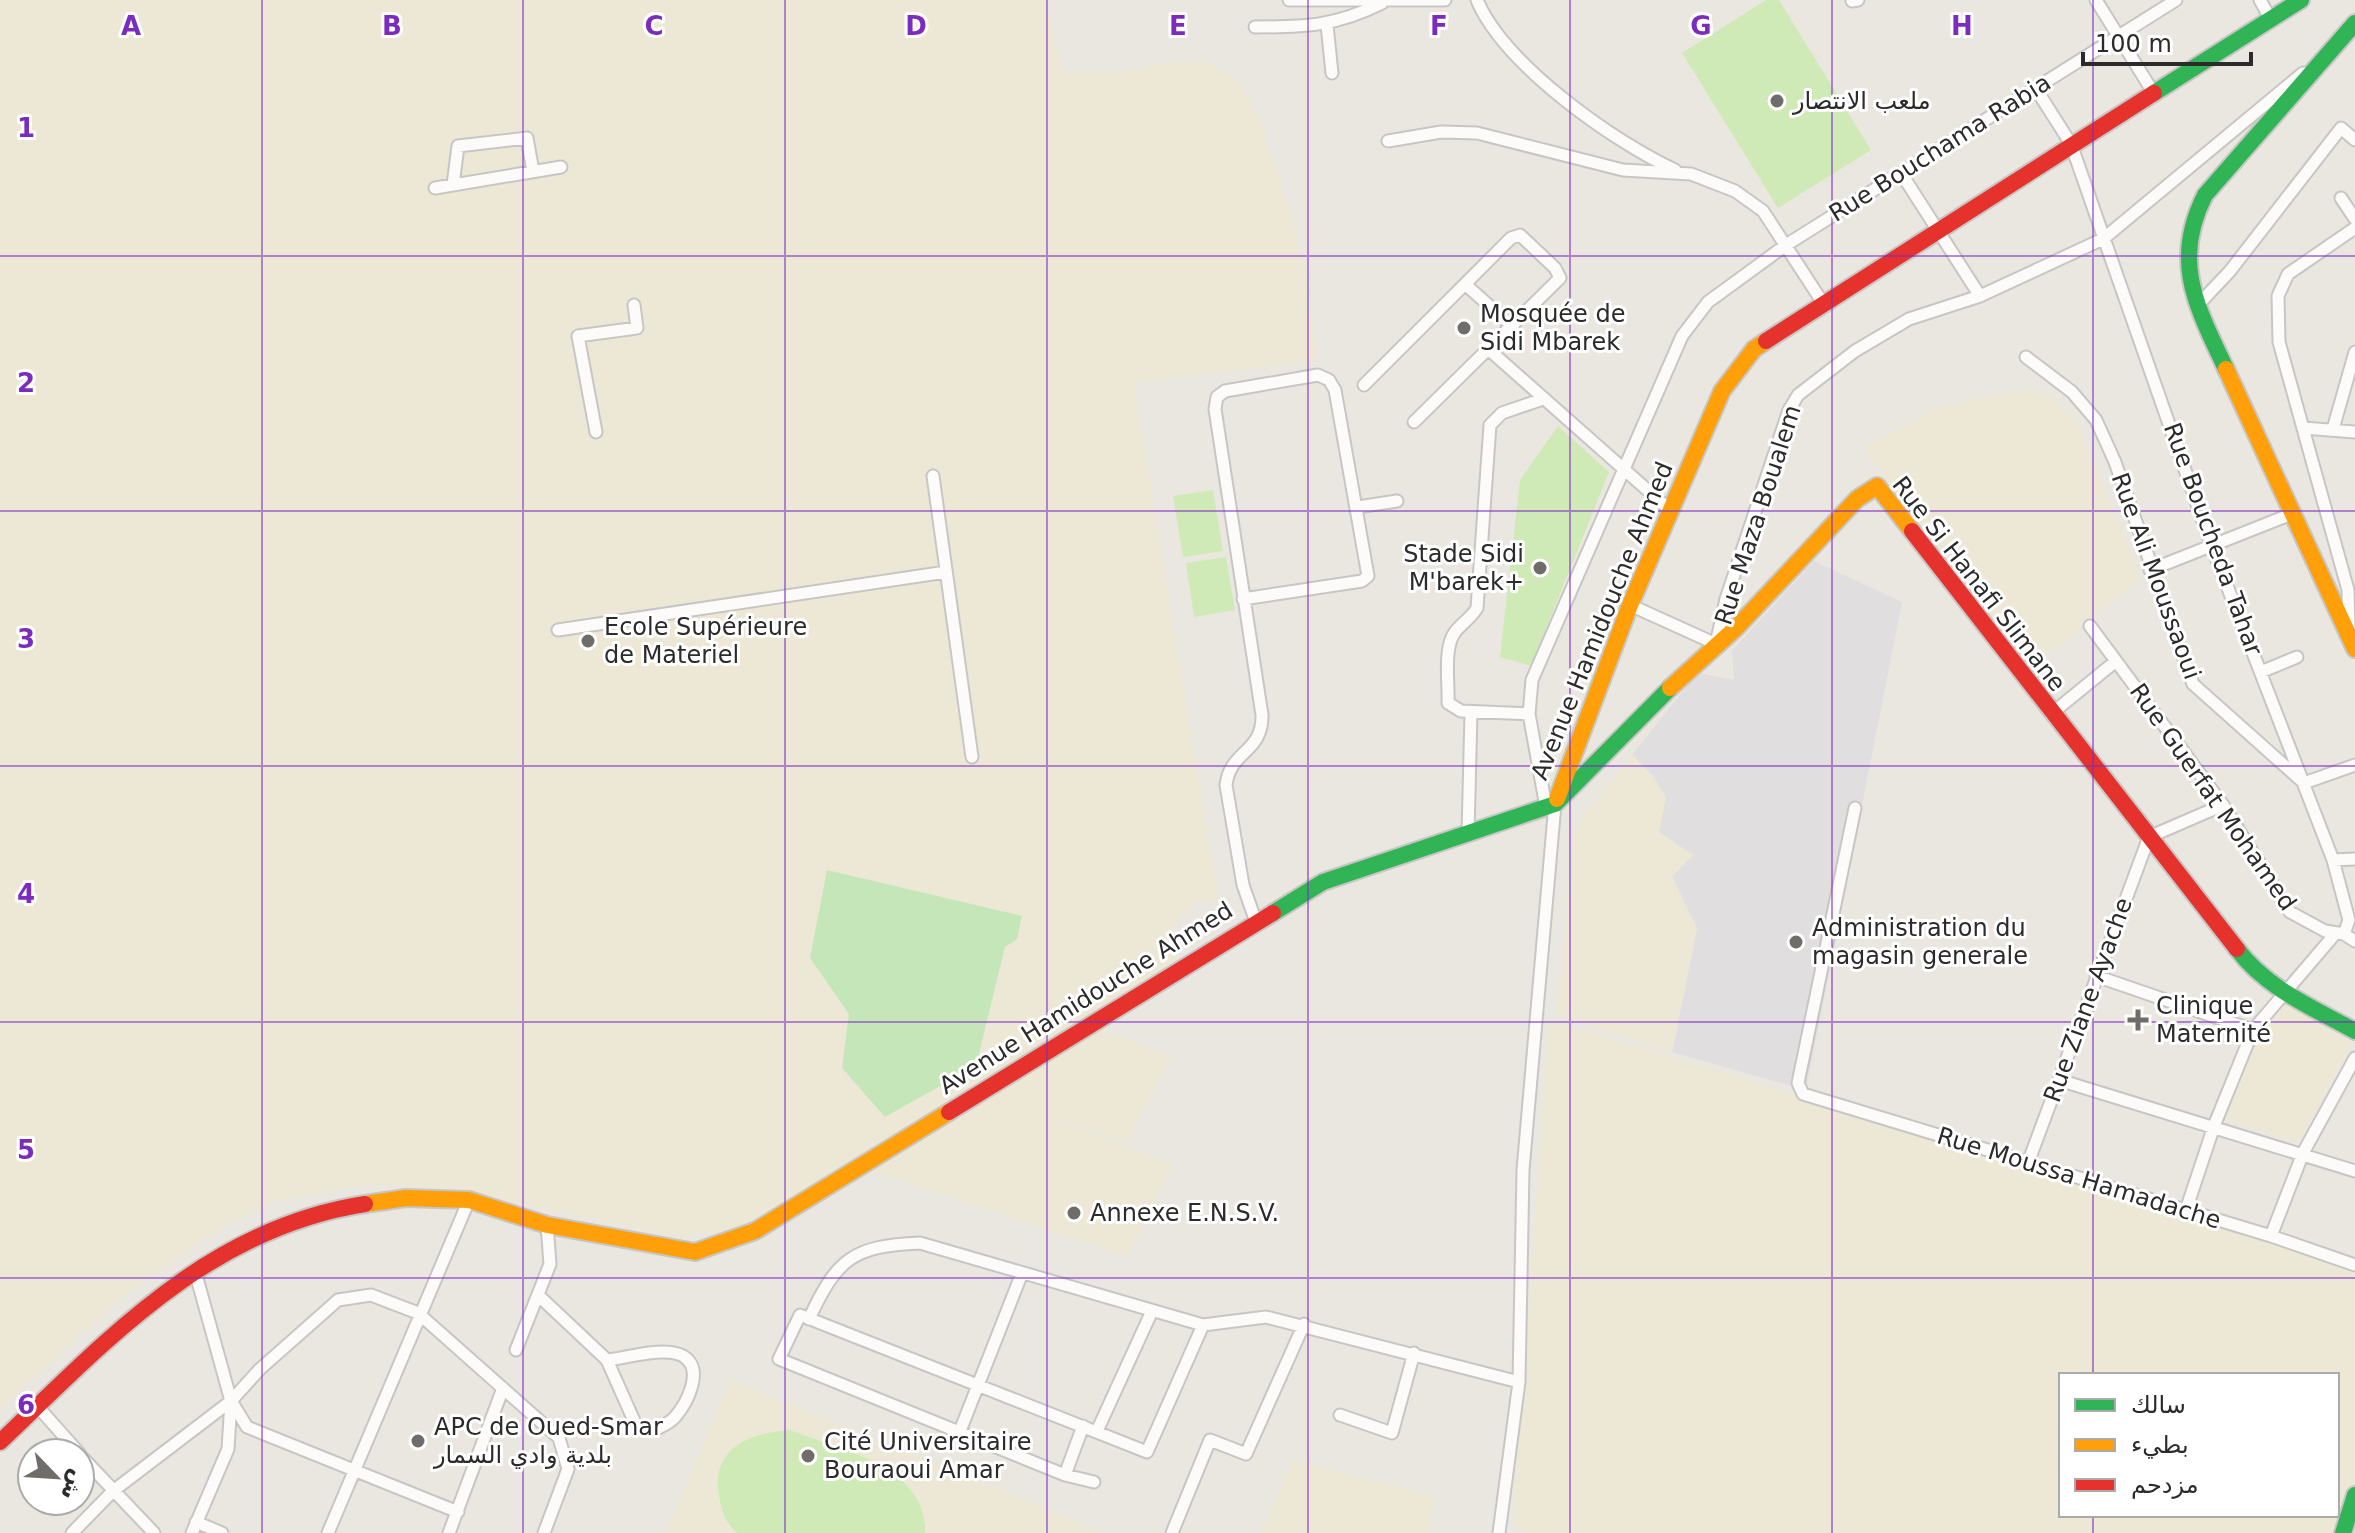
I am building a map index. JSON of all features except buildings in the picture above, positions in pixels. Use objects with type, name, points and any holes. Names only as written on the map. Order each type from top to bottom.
[{"type":"main road","name":"Avenue Hamidouche Ahmed","points":[[0,1442],[140,1309],[195,1271],[267,1231],[353,1206],[406,1198],[469,1200],[547,1225],[695,1252],[755,1231],[1323,882],[1551,805],[1630,605],[1722,391],[1754,349],[1936,230],[2301,0]]},
{"type":"main road","points":[[2352,32],[2335,47],[2205,195],[2188,226],[2185,259],[2197,306],[2355,649]]},
{"type":"main road","name":"Rue Si Hanafi Slimane","points":[[1551,805],[1737,627],[1857,499],[1877,486],[2248,964],[2286,993],[2355,1031]]},
{"type":"main road","points":[[2343,1533],[2355,1495]]},
{"type":"street","points":[[1289,0],[1445,0]]},
{"type":"street","points":[[1477,0],[1484,18],[1527,68],[1611,134],[1646,156],[1735,191],[1763,211],[1823,303]]},
{"type":"street","points":[[2096,0],[2153,92]]},
{"type":"street","name":"Rue Bouchama Rabia","points":[[1499,1533],[1519,1382],[1523,1170],[1551,805],[1529,714],[1532,680],[1623,469],[1682,336],[1708,302],[1786,245],[2176,0]]},
{"type":"street","points":[[2260,0],[2270,18]]},
{"type":"street","points":[[1255,27],[1327,25],[1350,19],[1386,1]]},
{"type":"street","points":[[1327,25],[1332,73]]},
{"type":"street","name":"Rue Maza Boualem","points":[[1716,644],[1726,599],[1789,410],[1798,395],[1855,351],[1909,319],[1980,296],[2103,239],[2335,47]]},
{"type":"street","name":"Rue Boucheda Tahar","points":[[2036,89],[2071,144],[2212,547],[2263,671],[2333,860],[2349,920],[2345,936]]},
{"type":"street","points":[[2197,306],[2319,163],[2341,128],[2355,140]]},
{"type":"street","points":[[1388,141],[1441,132],[1477,133],[1623,170],[1679,171]]},
{"type":"street","points":[[453,185],[458,146],[527,138],[533,171]]},
{"type":"street","points":[[435,188],[561,167]]},
{"type":"street","points":[[1901,173],[1980,296]]},
{"type":"street","points":[[2341,198],[2355,219]]},
{"type":"street","points":[[2349,632],[2348,590],[2279,342],[2278,296],[2288,274],[2355,228]]},
{"type":"street","points":[[1364,385],[1511,238],[1520,235],[1555,268],[1560,278],[1414,422]]},
{"type":"street","points":[[1466,285],[1513,327]]},
{"type":"street","points":[[596,432],[578,336],[637,328],[634,305]]},
{"type":"street","points":[[1487,348],[1670,510]]},
{"type":"street","points":[[2333,429],[2355,352]]},
{"type":"street","name":"Rue Ali Moussaoui","points":[[2026,357],[2072,392],[2096,420],[2115,462],[2150,570],[2193,684],[2304,783]]},
{"type":"street","points":[[1243,599],[1362,581],[1369,570],[1341,416],[1329,380],[1318,375],[1225,391],[1217,397],[1215,409],[1262,731],[1252,748],[1235,760],[1228,772],[1226,785],[1243,885],[1256,922]]},
{"type":"street","points":[[1529,714],[1461,711],[1448,703],[1450,643],[1456,630],[1470,620],[1477,608],[1490,425],[1502,413],[1543,399]]},
{"type":"street","points":[[2303,428],[2355,432]]},
{"type":"street","points":[[933,476],[972,757]]},
{"type":"street","points":[[1358,507],[1397,501]]},
{"type":"street","points":[[2150,570],[2294,513]]},
{"type":"street","points":[[558,630],[946,572]]},
{"type":"street","points":[[1630,605],[1716,644]]},
{"type":"street","name":"Rue Guerfat Mohamed","points":[[2090,626],[2223,805],[2290,912],[2345,936]]},
{"type":"street","points":[[2263,671],[2297,657]]},
{"type":"street","points":[[2051,714],[2116,661]]},
{"type":"street","points":[[1468,834],[1471,712]]},
{"type":"street","points":[[2304,783],[2355,765]]},
{"type":"street","points":[[2149,837],[2223,805]]},
{"type":"street","name":"Rue Moussa Hamadache","points":[[1855,808],[1798,1083],[1803,1094],[2271,1236],[2355,1265]]},
{"type":"street","name":"Rue Ziane Ayache","points":[[2028,1163],[2149,837]]},
{"type":"street","points":[[2333,860],[2355,859]]},
{"type":"street","points":[[2186,1210],[2214,1126],[2253,1030],[2345,936]]},
{"type":"street","points":[[2096,976],[2253,1030]]},
{"type":"street","points":[[2271,1236],[2303,1153],[2355,1058]]},
{"type":"street","points":[[2059,1080],[2355,1171]]},
{"type":"street","points":[[328,1533],[418,1313],[469,1200]]},
{"type":"street","points":[[516,1350],[550,1264],[547,1225]]},
{"type":"street","points":[[809,1319],[829,1277],[858,1254],[886,1244],[920,1243],[1203,1325],[1266,1317],[1304,1324],[1519,1382]]},
{"type":"street","points":[[195,1271],[231,1401],[247,1427],[458,1512]]},
{"type":"street","points":[[960,1431],[1022,1273]]},
{"type":"street","points":[[72,1533],[113,1491],[231,1401],[260,1369],[338,1300],[371,1295],[418,1313],[554,1431],[563,1445],[568,1469],[544,1533]]},
{"type":"street","points":[[539,1296],[607,1360],[635,1423],[654,1430],[673,1420],[689,1394],[694,1374],[692,1364],[681,1355],[670,1354],[607,1360]]},
{"type":"street","points":[[1097,1431],[1152,1311]]},
{"type":"street","points":[[1094,1482],[1065,1475],[779,1359],[800,1315],[1147,1452],[1203,1325]]},
{"type":"street","points":[[1172,1533],[1210,1440],[1246,1454],[1304,1324]]},
{"type":"street","points":[[1340,1415],[1392,1433],[1414,1353]]},
{"type":"street","points":[[449,1533],[503,1388]]},
{"type":"street","points":[[222,1533],[194,1528],[228,1449],[231,1401]]},
{"type":"street","points":[[38,1407],[64,1437]]},
{"type":"street","points":[[1065,1475],[1083,1426]]},
{"type":"street","points":[[96,1472],[154,1533]]},
{"type":"shaded area","name":"Ecole Supérieure de Materiel","points":[[0,0],[1045,0],[1063,72],[1111,73],[1172,62],[1207,61],[1241,85],[1259,118],[1289,207],[1306,278],[1317,360],[1134,383],[1219,903],[1199,900],[1179,916],[1171,930],[1179,958],[829,1177],[734,1229],[672,1237],[455,1188],[369,1185],[276,1200],[213,1232],[115,1303],[0,1408]]},
{"type":"shaded area","points":[[2030,389],[2053,398],[2077,424],[2141,577],[2034,666],[1976,602],[1983,584],[1976,572],[1959,551],[1941,548],[1863,448],[1941,406]]},
{"type":"shaded area","points":[[1814,561],[1902,602],[1806,1090],[1672,1052],[1697,928],[1672,877],[1659,832],[1653,776],[1632,755],[1697,673],[1734,680],[1732,651]]},
{"type":"shaded area","points":[[1632,755],[1653,776],[1666,797],[1659,832],[1693,855],[1672,877],[1697,928],[1672,1052],[1557,1015],[1574,840],[1579,822]]},
{"type":"shaded area","points":[[2286,1000],[2352,1043],[2299,1142],[2222,1119],[2249,1048]]},
{"type":"shaded area","points":[[1549,1020],[2173,1209],[2355,1271],[2355,1474],[2336,1533],[1536,1533],[1513,1526]]},
{"type":"shaded area","name":"Annexe E.N.S.V.","points":[[1100,1029],[1171,1056],[1127,1142],[1036,1111],[1173,1164],[1127,1256],[872,1171]]},
{"type":"shaded area","name":"Cité Universitaire Bouraoui Amar","points":[[730,1380],[1106,1533],[666,1533]]},
{"type":"shaded area","points":[[1293,1460],[1435,1496],[1429,1533],[1261,1533]]},
{"type":"green space","name":"ملعب الانتصار","points":[[1766,0],[1779,0],[1871,150],[1778,208],[1682,53]]},
{"type":"green space","name":"Stade Sidi M'barek+","points":[[1558,426],[1609,472],[1531,666],[1500,657],[1520,480]]},
{"type":"green space","points":[[1213,490],[1223,551],[1183,557],[1173,496]]},
{"type":"green space","points":[[1226,557],[1235,610],[1194,617],[1186,563]]},
{"type":"green space","points":[[827,870],[1022,916],[1017,939],[1005,947],[976,1066],[885,1117],[842,1068],[849,1014],[810,958]]},
{"type":"green space","points":[[790,1430],[855,1454],[897,1476],[912,1491],[922,1510],[925,1533],[737,1533],[721,1507],[718,1479],[721,1465],[727,1454],[748,1439]]},
{"type":"traffic: fast","points":[[2154,93],[2301,0]]},
{"type":"traffic: fast","points":[[2226,369],[2192,284],[2189,263],[2195,219],[2205,195],[2355,23]]},
{"type":"traffic: fast","points":[[1273,913],[1323,882],[1555,804],[1670,688]]},
{"type":"traffic: fast","points":[[2237,949],[2276,986],[2355,1031]]},
{"type":"traffic: fast","points":[[2343,1533],[2355,1495]]},
{"type":"traffic: slow","points":[[1557,799],[1630,605],[1722,391],[1754,349],[1766,341]]},
{"type":"traffic: slow","points":[[2226,369],[2355,649]]},
{"type":"traffic: slow","points":[[1670,688],[1737,627],[1857,499],[1877,486],[1912,531]]},
{"type":"traffic: slow","points":[[365,1204],[406,1198],[469,1200],[547,1225],[695,1252],[755,1231],[949,1112]]},
{"type":"traffic: jam","points":[[1766,341],[2154,93]]},
{"type":"traffic: jam","points":[[1912,531],[2237,949]]},
{"type":"traffic: jam","points":[[949,1112],[1273,913]]},
{"type":"traffic: jam","points":[[0,1442],[122,1328],[164,1293],[209,1263],[257,1237],[309,1217],[365,1204]]},
{"type":"place","name":"ملعب الانتصار","points":[[1777,101]]},
{"type":"place","name":"Mosquée de Sidi Mbarek","points":[[1464,328]]},
{"type":"place","name":"Stade Sidi M'barek+","points":[[1540,568]]},
{"type":"place","name":"Ecole Supérieure de Materiel","points":[[588,641]]},
{"type":"place","name":"Administration du magasin generale","points":[[1796,942]]},
{"type":"place","name":"Clinique Maternité","points":[[2138,1020]]},
{"type":"place","name":"Annexe E.N.S.V.","points":[[1074,1213]]},
{"type":"place","name":"APC de Oued-Smar بلدية وادي السمار","points":[[418,1441]]},
{"type":"place","name":"Cité Universitaire Bouraoui Amar","points":[[808,1456]]}]
